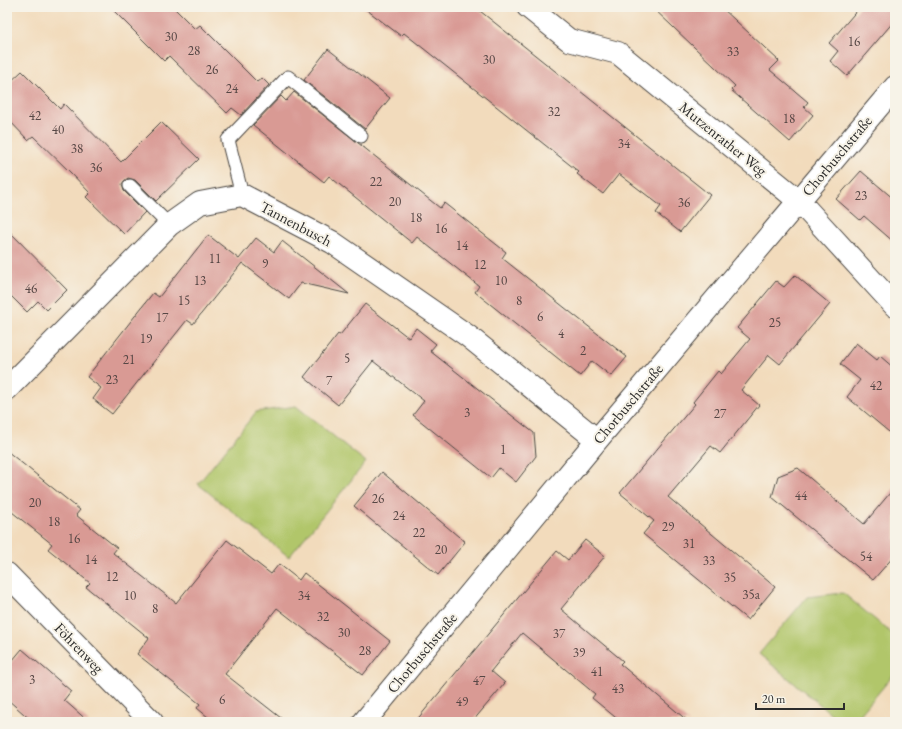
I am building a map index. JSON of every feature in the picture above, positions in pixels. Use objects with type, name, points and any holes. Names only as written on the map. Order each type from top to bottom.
[{"type":"street","name":"Mutzenrather Weg","points":[[528,7],[568,40],[618,53],[799,201],[895,306]]},
{"type":"street","name":"Chorbuschstraße","points":[[364,722],[597,440],[895,87]]},
{"type":"street","name":"Tannenbusch","points":[[7,389],[169,225],[200,203],[242,195],[332,242],[468,336],[597,440]]},
{"type":"street","name":"Föhrenweg","points":[[7,574],[152,722]]},
{"type":"lane","points":[[242,195],[228,140],[288,78],[361,136]]},
{"type":"lane","points":[[130,186],[169,225]]},
{"type":"green space","points":[[296,406],[366,462],[289,557],[198,484],[256,412]]},
{"type":"green space","points":[[843,593],[895,636],[895,673],[854,722],[841,722],[759,654],[807,597]]},
{"type":"building","points":[[110,7],[173,7],[195,29],[200,25],[257,82],[262,78],[269,85],[241,115],[232,108],[227,113],[169,56],[164,61]]},
{"type":"building","points":[[363,7],[475,7],[710,195],[680,232],[656,213],[661,206],[619,174],[603,194],[577,174],[579,172],[404,33],[401,36]]},
{"type":"building","points":[[652,7],[721,7],[779,61],[770,70],[808,102],[804,107],[813,115],[790,142],[731,90],[735,86]]},
{"type":"building","points":[[860,7],[895,7],[895,20],[847,76],[830,61],[838,51],[829,43]]},
{"type":"building","points":[[328,49],[390,98],[365,129],[304,80]]},
{"type":"building","points":[[22,71],[60,109],[64,104],[121,162],[161,122],[199,159],[156,201],[135,180],[128,178],[124,181],[122,184],[124,191],[145,212],[124,234],[86,197],[90,193],[71,173],[33,136],[28,140],[7,118],[7,85]]},
{"type":"building","points":[[294,92],[440,208],[444,203],[506,252],[502,258],[627,357],[611,376],[592,361],[580,376],[475,292],[479,286],[417,237],[412,243],[329,176],[324,182],[253,125],[281,96],[286,101]]},
{"type":"building","points":[[861,171],[895,200],[895,243],[864,216],[860,220],[836,199]]},
{"type":"building","points":[[7,229],[67,290],[47,310],[38,301],[27,312],[7,292]]},
{"type":"building","points":[[208,235],[239,259],[256,238],[274,252],[282,241],[349,294],[301,283],[289,299],[242,263],[193,324],[187,320],[112,414],[93,399],[101,388],[87,377],[153,293],[159,297]]},
{"type":"building","points":[[795,275],[830,304],[780,364],[769,355],[741,390],[759,405],[720,453],[711,446],[668,497],[775,587],[748,620],[643,534],[654,521],[620,493],[695,404],[693,402],[718,371],[721,374],[750,339],[737,328],[776,281],[784,287]]},
{"type":"building","points":[[365,304],[409,338],[416,328],[436,344],[430,351],[534,433],[536,456],[516,482],[499,468],[491,478],[413,415],[424,401],[373,361],[338,405],[304,377],[338,334],[340,335]]},
{"type":"building","points":[[856,343],[877,360],[880,356],[895,369],[895,437],[847,397],[860,380],[840,364]]},
{"type":"building","points":[[7,451],[80,510],[76,515],[117,548],[113,553],[176,603],[227,540],[271,574],[279,564],[299,580],[304,573],[390,641],[363,675],[277,608],[225,674],[286,722],[214,722],[197,708],[200,704],[137,654],[149,638],[86,587],[90,583],[48,549],[52,544],[7,508]]},
{"type":"building","points":[[798,468],[864,524],[895,487],[895,555],[873,580],[772,497],[778,476]]},
{"type":"building","points":[[382,472],[465,542],[438,575],[354,506]]},
{"type":"building","points":[[585,540],[605,556],[561,609],[623,661],[620,664],[689,722],[621,722],[592,698],[595,694],[522,633],[491,671],[505,683],[472,722],[415,722],[557,551],[568,560]]},
{"type":"building","points":[[22,649],[71,691],[64,700],[89,722],[33,722],[7,699],[7,667]]}]
